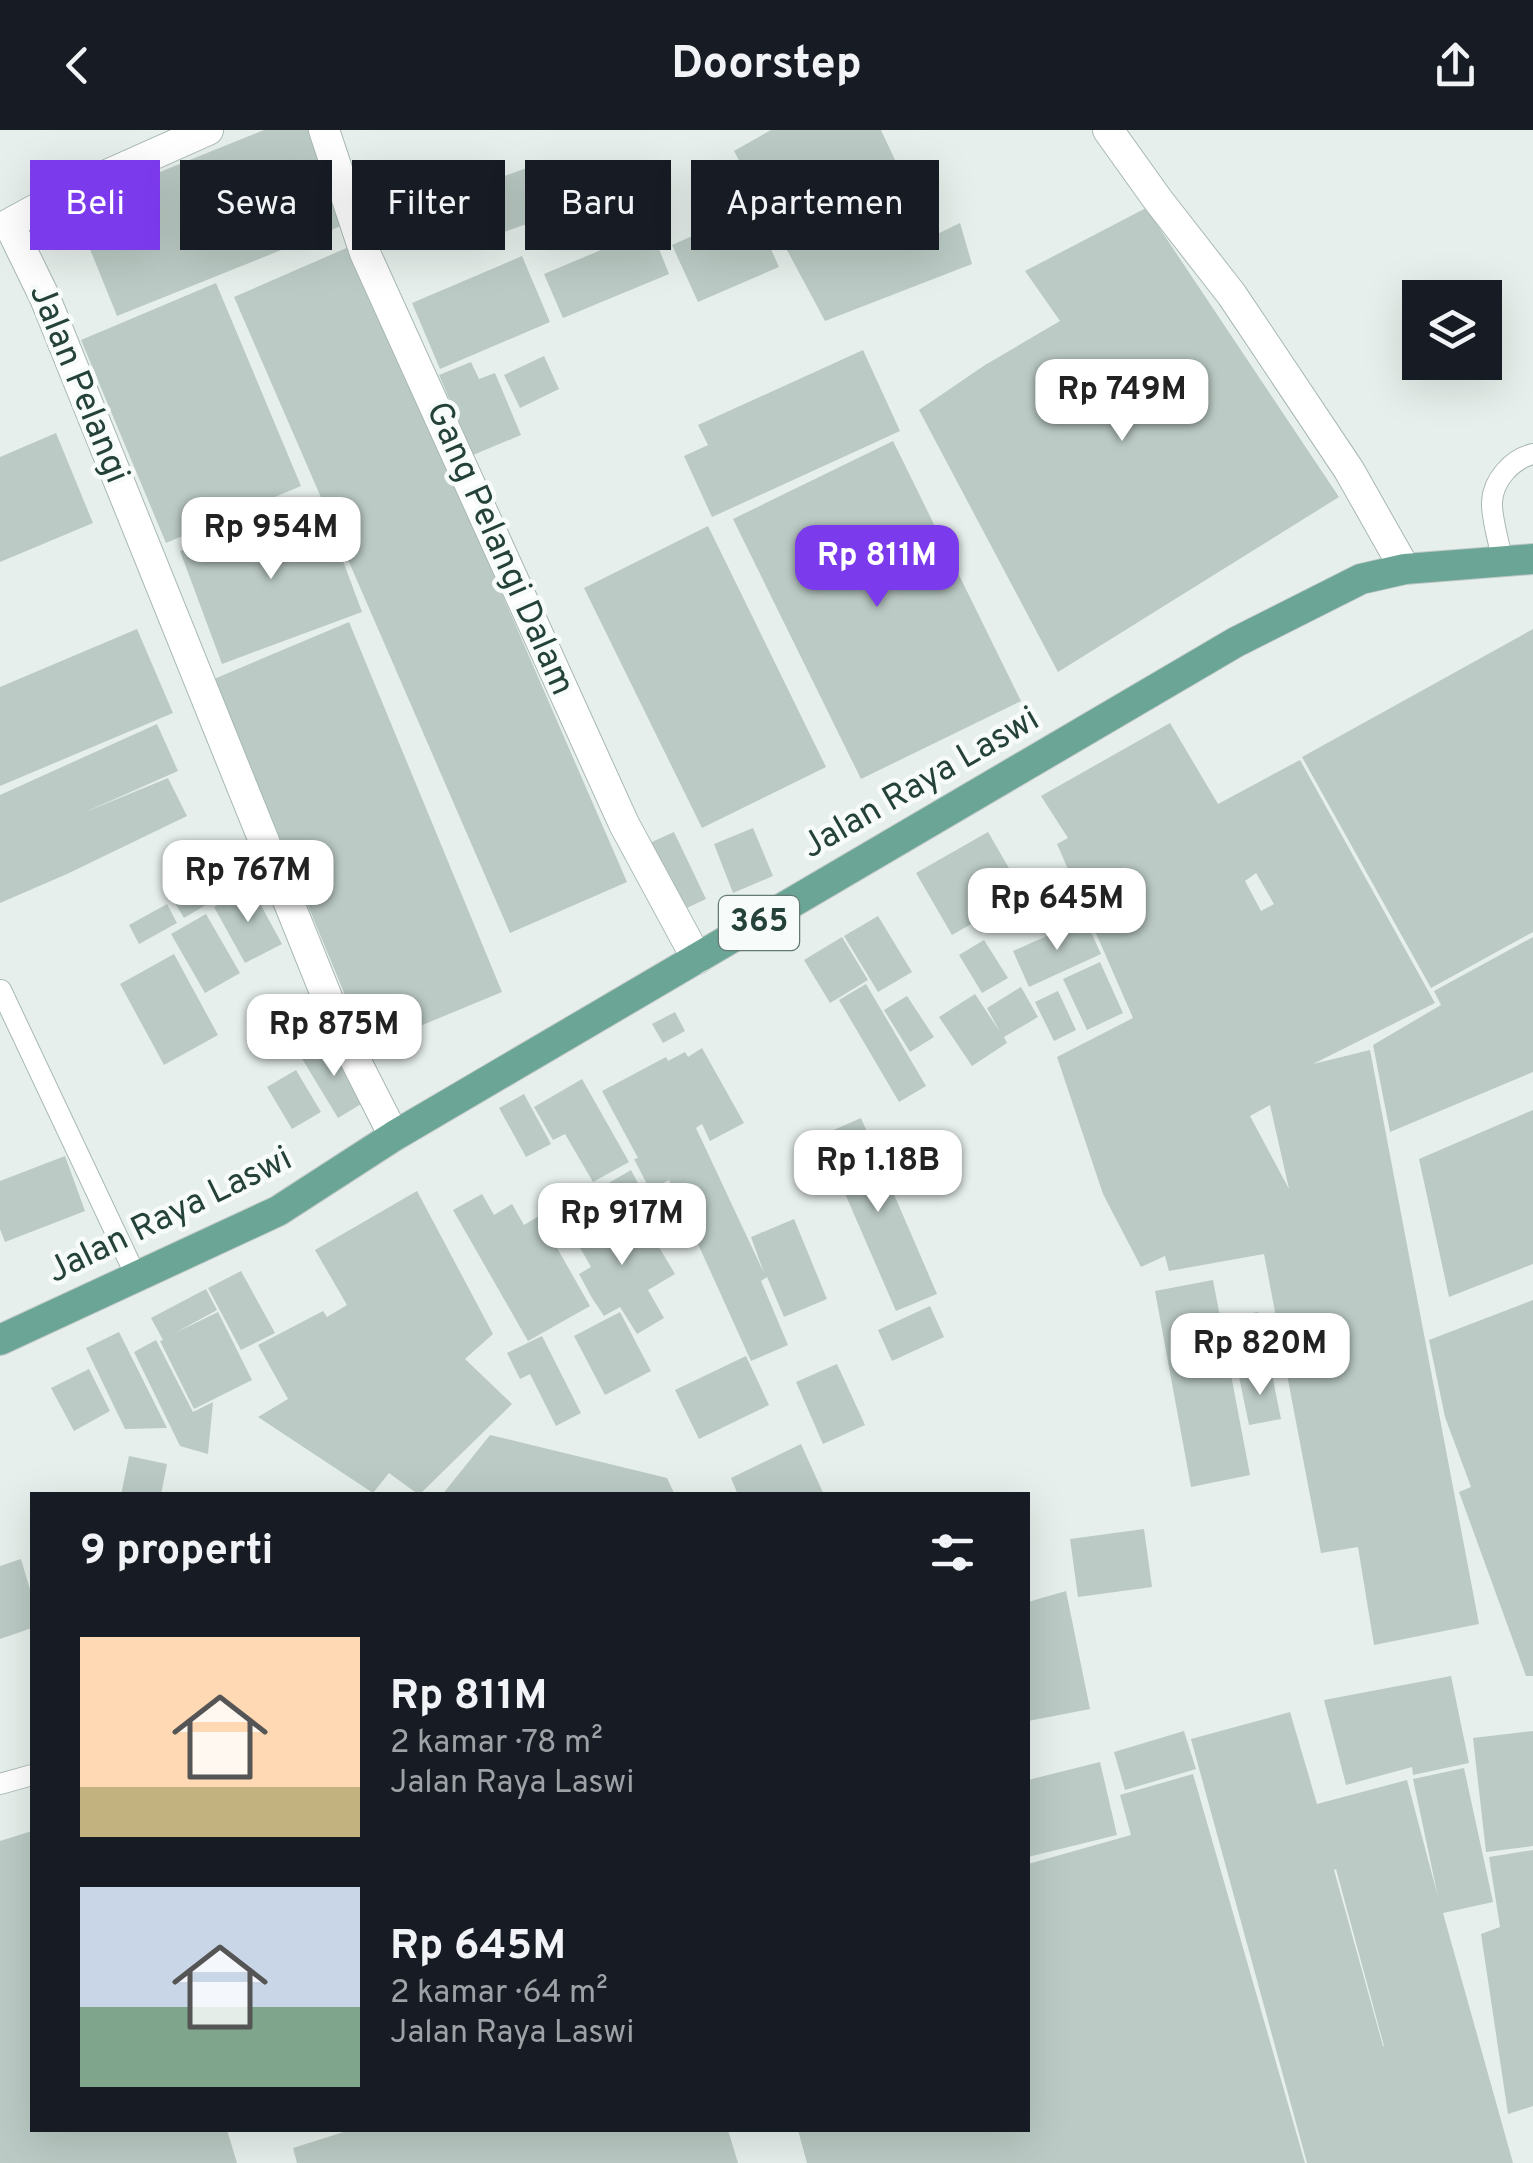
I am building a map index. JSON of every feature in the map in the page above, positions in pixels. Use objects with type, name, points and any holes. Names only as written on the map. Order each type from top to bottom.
[{"type":"main road","name":"Jalan Raya Laswi","points":[[0,1340],[278,1212],[394,1136],[1236,642],[1361,579],[1404,569],[1518,560]]},
{"type":"street","name":"Jalan Pelangi","points":[[208,130],[4,220],[30,263],[45,298],[341,1032],[394,1136]]},
{"type":"street","name":"Gang Pelangi Dalam","points":[[324,130],[365,253],[624,824],[697,959]]},
{"type":"street","points":[[1108,130],[1232,295],[1349,470],[1404,569]]},
{"type":"lane","points":[[1518,560],[1492,502],[1498,482],[1509,466],[1533,454]]},
{"type":"lane","points":[[1,990],[136,1276]]},
{"type":"lane","points":[[0,1784],[30,1775]]},
{"type":"building","points":[[264,130],[309,130],[321,160],[190,160]]},
{"type":"building","points":[[771,130],[881,130],[895,160],[739,160],[734,151]]},
{"type":"building","points":[[180,164],[180,250],[281,250],[117,316],[90,250],[160,250],[160,172]]},
{"type":"building","points":[[525,169],[525,225],[505,232],[505,176]]},
{"type":"building","points":[[332,188],[346,224],[332,230]]},
{"type":"building","points":[[1146,208],[1339,497],[1058,672],[919,410],[1060,321],[1025,271]]},
{"type":"building","points":[[960,223],[972,264],[825,321],[787,250],[939,250],[939,233]]},
{"type":"building","points":[[691,237],[691,250],[771,250],[779,267],[698,302],[672,245]]},
{"type":"building","points":[[351,246],[627,882],[510,933],[234,297]]},
{"type":"building","points":[[601,250],[659,250],[669,274],[563,318],[544,274]]},
{"type":"building","points":[[522,256],[550,322],[440,369],[412,303]]},
{"type":"building","points":[[216,283],[301,486],[166,543],[81,340]]},
{"type":"building","points":[[863,350],[900,431],[712,517],[684,456],[708,445],[698,425]]},
{"type":"building","points":[[544,356],[559,389],[520,408],[504,375]]},
{"type":"building","points":[[471,362],[479,379],[495,373],[521,435],[473,455],[439,375]]},
{"type":"building","points":[[56,433],[93,523],[0,562],[0,457]]},
{"type":"building","points":[[893,441],[1021,701],[861,779],[733,519]]},
{"type":"building","points":[[320,499],[362,612],[222,664],[180,551]]},
{"type":"building","points":[[708,526],[826,767],[702,828],[584,588]]},
{"type":"building","points":[[349,622],[502,992],[367,1048],[214,679]]},
{"type":"building","points":[[137,629],[173,713],[0,786],[0,687]]},
{"type":"building","points":[[1533,629],[1533,932],[1431,988],[1302,757]]},
{"type":"building","points":[[1170,723],[1218,804],[1300,760],[1435,1003],[1313,1064],[1370,1050],[1479,1624],[1374,1645],[1358,1547],[1321,1553],[1264,1254],[1169,1271],[1165,1256],[1141,1267],[1103,1194],[1057,1057],[1133,1018],[1057,844],[1068,838],[1041,796]],"holes":[[[1256,873],[1274,904],[1261,911],[1245,881]],[[1270,1105],[1289,1189],[1250,1116]]]},
{"type":"building","points":[[157,724],[178,771],[83,813],[168,778],[187,816],[0,903],[0,795]]},
{"type":"building","points":[[753,828],[773,876],[733,893],[714,844]]},
{"type":"building","points":[[674,832],[706,899],[674,914],[643,846]]},
{"type":"building","points":[[988,832],[1024,894],[952,935],[916,873]]},
{"type":"building","points":[[212,874],[224,894],[184,918],[172,898]]},
{"type":"building","points":[[251,887],[282,944],[245,963],[214,907]]},
{"type":"building","points":[[167,904],[177,923],[139,944],[129,925]]},
{"type":"building","points":[[206,914],[240,973],[205,993],[171,934]]},
{"type":"building","points":[[878,916],[912,972],[878,992],[844,936]]},
{"type":"building","points":[[1085,919],[1101,954],[1029,987],[1013,951]]},
{"type":"building","points":[[842,937],[868,980],[830,1003],[804,960]]},
{"type":"building","points":[[1533,937],[1533,1072],[1390,1132],[1373,1045],[1441,1005],[1434,991]]},
{"type":"building","points":[[984,940],[1008,978],[982,993],[959,955]]},
{"type":"building","points":[[174,954],[218,1035],[164,1065],[120,984]]},
{"type":"building","points":[[1100,962],[1123,1013],[1087,1030],[1063,979]]},
{"type":"building","points":[[866,984],[926,1086],[899,1102],[839,1000]]},
{"type":"building","points":[[1021,987],[1038,1017],[1004,1037],[1007,1043],[972,1066],[939,1017],[975,994],[1000,1032],[987,1008]]},
{"type":"building","points":[[1058,991],[1076,1030],[1054,1041],[1035,1002]]},
{"type":"building","points":[[907,996],[934,1037],[910,1052],[884,1010]]},
{"type":"building","points":[[675,1012],[685,1031],[663,1043],[652,1024]]},
{"type":"building","points":[[329,1040],[366,1101],[338,1118],[301,1057]]},
{"type":"building","points":[[702,1048],[744,1123],[710,1141],[702,1124],[696,1128],[764,1273],[751,1237],[794,1219],[827,1299],[784,1317],[767,1277],[761,1281],[788,1345],[751,1361],[669,1180],[650,1190],[634,1159],[638,1158],[602,1091],[666,1057],[668,1061],[685,1052],[688,1057]]},
{"type":"building","points":[[296,1070],[321,1112],[292,1129],[267,1087]]},
{"type":"building","points":[[582,1079],[629,1162],[593,1182],[565,1134],[553,1140],[534,1107]]},
{"type":"building","points":[[524,1094],[551,1144],[526,1157],[499,1108]]},
{"type":"building","points":[[1533,1110],[1533,1264],[1449,1297],[1419,1159]]},
{"type":"building","points":[[861,1118],[937,1294],[896,1311],[820,1136]]},
{"type":"building","points":[[65,1156],[85,1211],[5,1242],[0,1229],[0,1181]]},
{"type":"building","points":[[631,1170],[650,1206],[626,1219],[607,1184]]},
{"type":"building","points":[[417,1191],[493,1334],[465,1359],[512,1404],[422,1492],[415,1492],[389,1473],[371,1492],[258,1417],[288,1399],[258,1345],[323,1311],[327,1317],[347,1305],[315,1250]]},
{"type":"building","points":[[482,1194],[494,1215],[512,1204],[524,1225],[539,1216],[590,1306],[528,1341],[453,1210]]},
{"type":"building","points":[[614,1204],[636,1240],[650,1232],[675,1274],[648,1290],[664,1318],[637,1334],[620,1307],[604,1316],[592,1298],[579,1274],[591,1267],[570,1230]]},
{"type":"building","points":[[241,1271],[275,1333],[241,1350],[208,1288]]},
{"type":"building","points":[[1213,1280],[1250,1475],[1191,1487],[1155,1291]]},
{"type":"building","points":[[206,1289],[217,1310],[175,1333],[218,1312],[252,1380],[194,1409],[151,1318]]},
{"type":"building","points":[[1533,1300],[1533,1676],[1526,1676],[1459,1492],[1471,1487],[1445,1417],[1429,1340]]},
{"type":"building","points":[[930,1306],[944,1337],[892,1361],[878,1330]]},
{"type":"building","points":[[620,1312],[651,1371],[605,1395],[574,1336]]},
{"type":"building","points":[[1258,1312],[1266,1357],[1232,1364],[1223,1318]]},
{"type":"building","points":[[119,1332],[167,1428],[125,1429],[86,1348]]},
{"type":"building","points":[[542,1336],[581,1413],[556,1426],[530,1374],[520,1379],[507,1353]]},
{"type":"building","points":[[156,1340],[193,1412],[213,1402],[208,1454],[180,1446],[134,1352]]},
{"type":"building","points":[[746,1356],[769,1405],[699,1439],[675,1390]]},
{"type":"building","points":[[837,1364],[865,1425],[823,1444],[796,1382]]},
{"type":"building","points":[[89,1369],[110,1411],[74,1431],[51,1388]]},
{"type":"building","points":[[1271,1370],[1281,1419],[1249,1425],[1239,1377]]},
{"type":"building","points":[[490,1435],[667,1478],[674,1492],[444,1492]]},
{"type":"building","points":[[801,1444],[823,1492],[737,1492],[731,1478]]},
{"type":"building","points":[[129,1456],[167,1464],[162,1492],[122,1492]]},
{"type":"building","points":[[1144,1529],[1152,1587],[1078,1597],[1070,1539]]},
{"type":"building","points":[[21,1559],[30,1589],[30,1629],[0,1639],[0,1566]]},
{"type":"building","points":[[1066,1591],[1090,1709],[1030,1721],[1030,1601]]},
{"type":"building","points":[[1451,1676],[1469,1763],[1413,1775],[1412,1767],[1346,1785],[1324,1700]]},
{"type":"building","points":[[1290,1712],[1317,1804],[1407,1780],[1438,1897],[1413,1779],[1464,1768],[1493,1902],[1443,1913],[1513,2163],[1307,2163],[1191,1739]],"holes":[[[1336,1869],[1384,2046],[1334,1870]]]},
{"type":"building","points":[[1184,1731],[1196,1769],[1125,1790],[1114,1752]]},
{"type":"building","points":[[1533,1731],[1533,1846],[1486,1852],[1473,1738]]},
{"type":"building","points":[[1100,1762],[1117,1835],[1030,1857],[1030,1780]]},
{"type":"building","points":[[1193,1774],[1305,2163],[807,2163],[799,2132],[1030,2132],[1030,1863],[1131,1835],[1120,1795]]},
{"type":"building","points":[[30,1832],[30,2132],[228,2132],[237,2163],[0,2163],[0,1841]]},
{"type":"building","points":[[1533,1850],[1533,2106],[1508,2114],[1481,1934],[1500,1927],[1489,1857]]},
{"type":"building","points":[[344,2132],[729,2132],[738,2163],[297,2163],[293,2148]]}]
